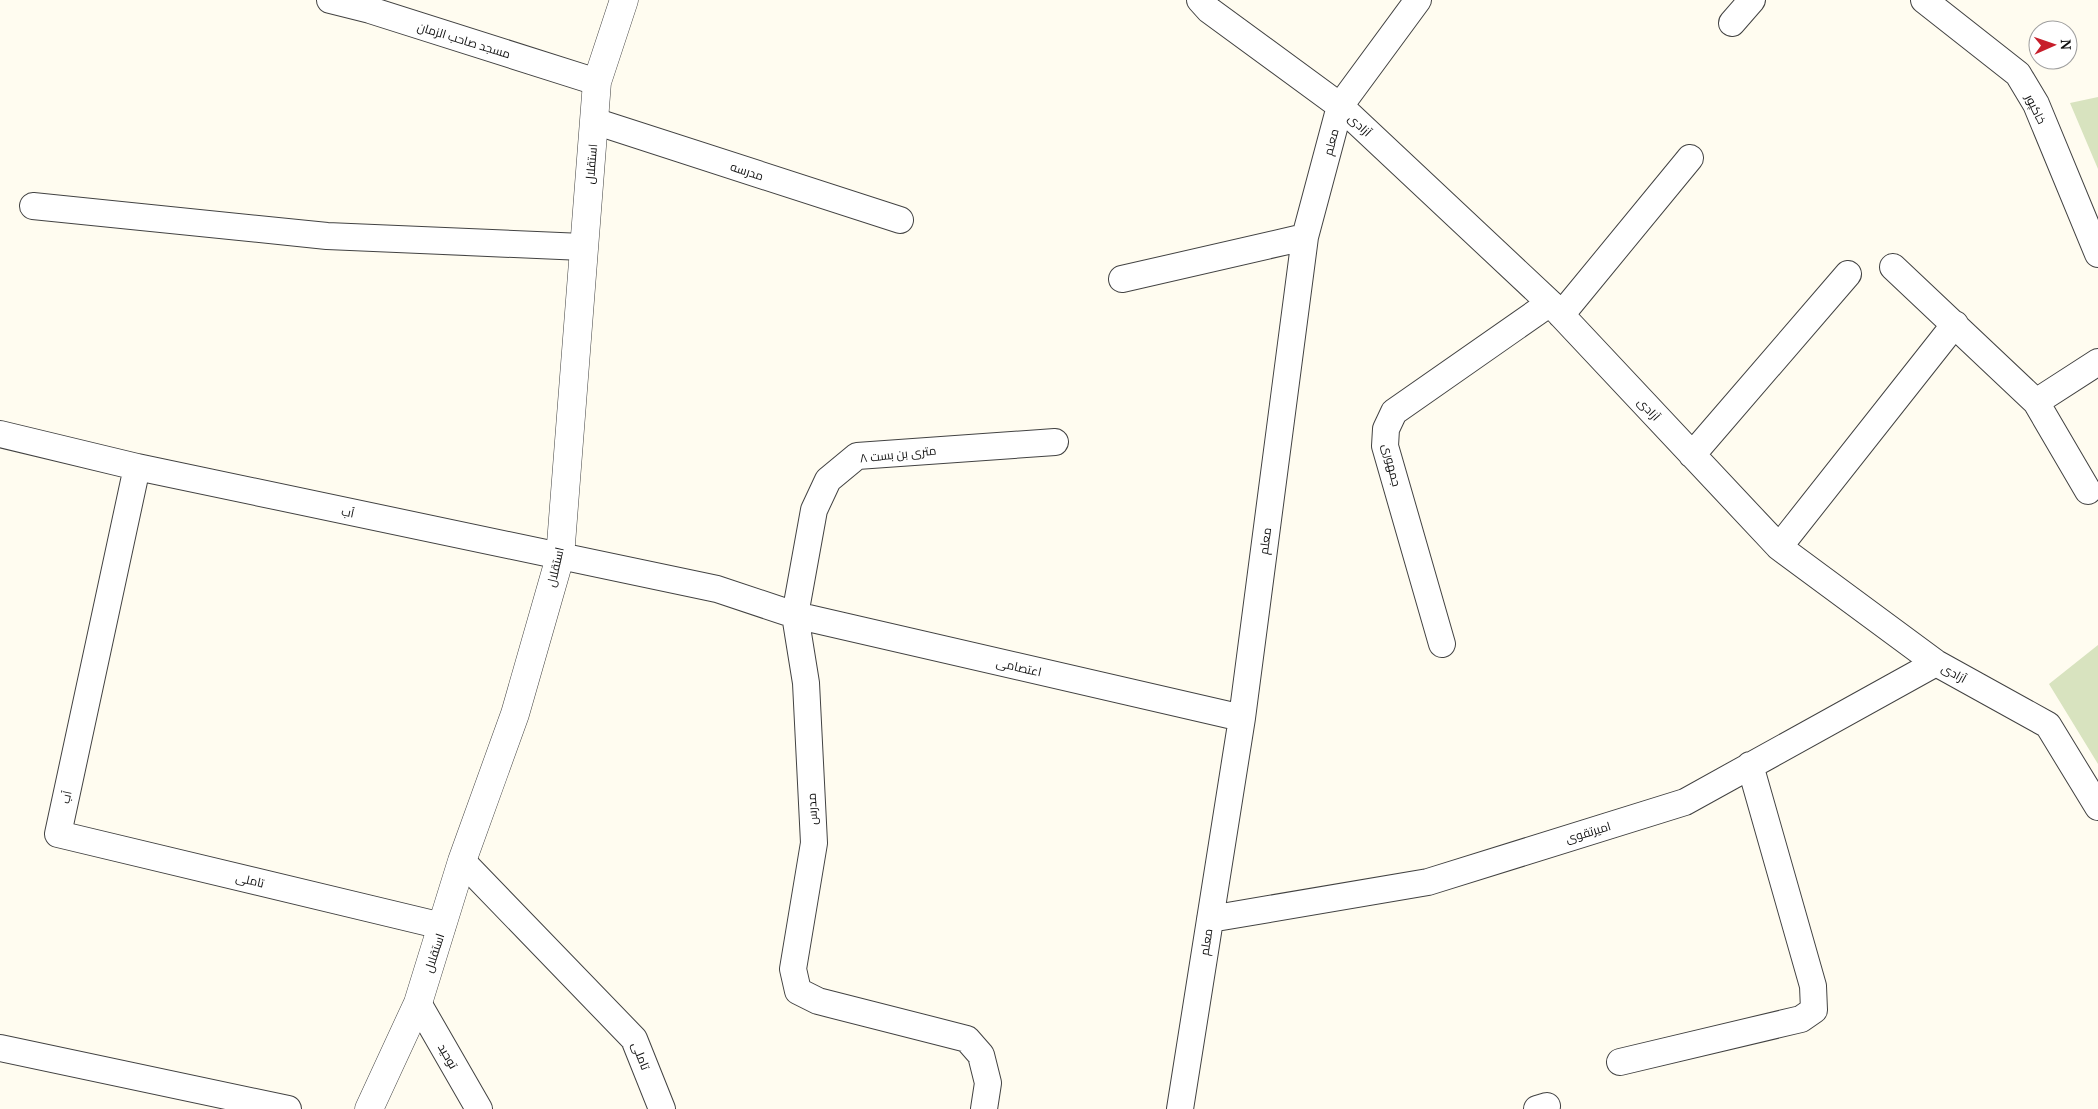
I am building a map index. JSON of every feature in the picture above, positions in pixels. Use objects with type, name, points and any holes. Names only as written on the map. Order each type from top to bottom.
[{"type":"street","name":"مسجد صاحب الزمان","points":[[330,0],[370,10],[597,82]]},
{"type":"street","name":"استقلال","points":[[369,1109],[418,1003],[462,860],[515,714],[560,557],[597,82],[624,0]]},
{"type":"street","name":"آزادی","points":[[1200,0],[1209,10],[1340,106],[1556,309],[1780,547],[1936,664],[2048,725],[2098,807]]},
{"type":"street","name":"معلم","points":[[1180,1109],[1242,718],[1305,237],[1340,106],[1418,0]]},
{"type":"street","points":[[1732,23],[1752,0]]},
{"type":"street","name":"خاکپور","points":[[1924,0],[2018,74],[2036,104],[2098,254]]},
{"type":"street","name":"مدرسه","points":[[594,121],[900,220]]},
{"type":"street","name":"جمهوری","points":[[1442,644],[1385,446],[1386,429],[1394,412],[1556,309],[1690,158]]},
{"type":"street","points":[[33,206],[327,236],[583,248]]},
{"type":"street","points":[[1122,279],[1305,237]]},
{"type":"street","points":[[1893,267],[2036,402],[2088,491]]},
{"type":"street","points":[[1692,455],[1848,274]]},
{"type":"street","points":[[1780,547],[1954,324]]},
{"type":"street","points":[[2036,402],[2098,362]]},
{"type":"street","name":"آب","points":[[0,434],[137,467],[560,557]]},
{"type":"street","name":"۸ متری بن بست","points":[[796,615],[814,510],[828,480],[857,456],[1055,442]]},
{"type":"street","name":"آب","points":[[58,834],[137,467]]},
{"type":"street","points":[[560,557],[717,589],[796,615]]},
{"type":"street","name":"اعتصامی","points":[[796,615],[1242,718]]},
{"type":"street","name":"مدرس","points":[[796,615],[806,683],[814,843],[793,969],[798,991],[818,1001],[967,1039],[981,1055],[988,1083],[984,1109]]},
{"type":"street","name":"امیرتقوی","points":[[1210,919],[1428,882],[1684,802],[1936,664]]},
{"type":"street","points":[[1620,1062],[1801,1019],[1814,1010],[1813,986],[1750,765]]},
{"type":"street","name":"تاملی","points":[[58,834],[442,926]]},
{"type":"street","name":"تاملی","points":[[462,860],[634,1039],[662,1109]]},
{"type":"street","name":"توحید","points":[[418,1003],[479,1109]]},
{"type":"street","points":[[0,1048],[288,1109]]},
{"type":"green space","points":[[2098,97],[2098,169],[2070,103]]},
{"type":"green space","points":[[2098,645],[2098,764],[2049,684]]}]
